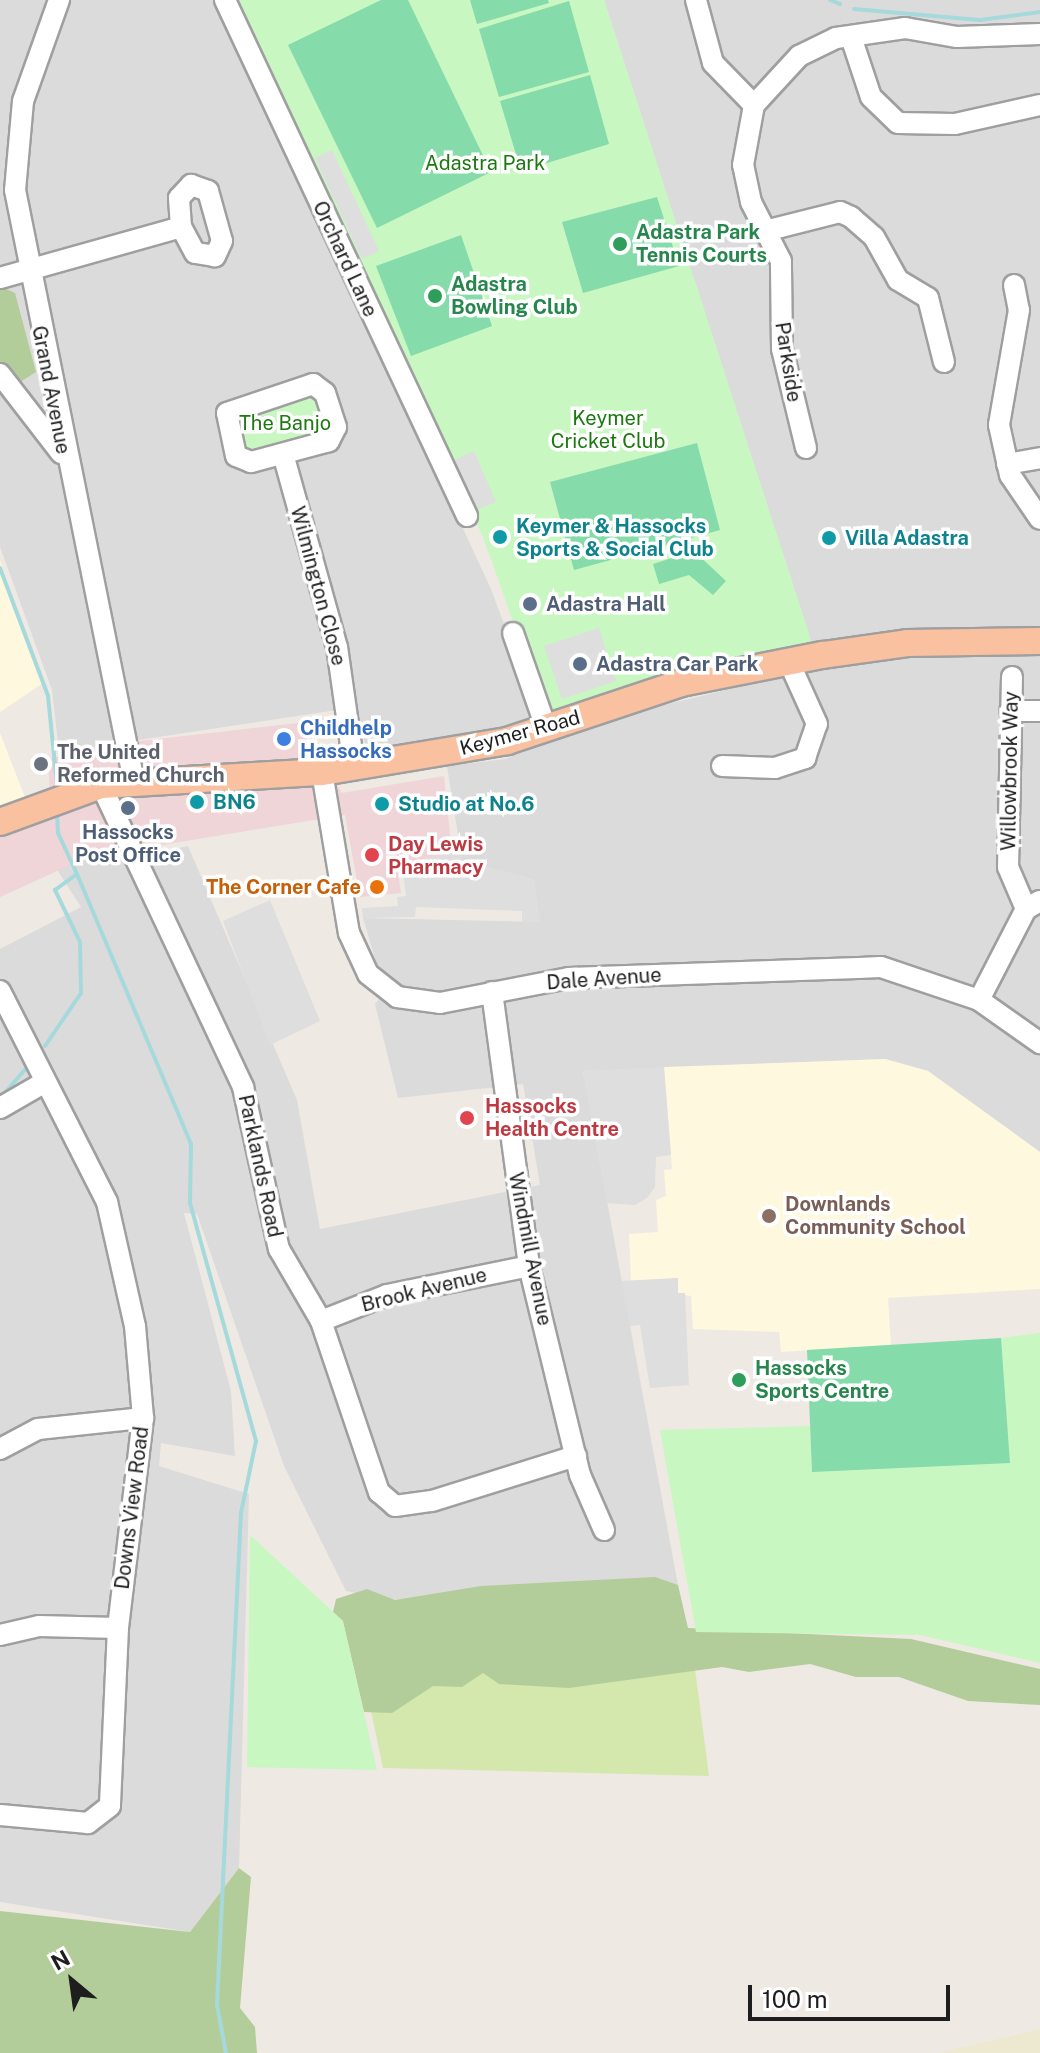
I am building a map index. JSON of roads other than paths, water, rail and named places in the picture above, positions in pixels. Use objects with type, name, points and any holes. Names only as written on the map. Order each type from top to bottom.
[{"type":"main road","name":"Keymer Road","points":[[0,822],[101,785],[322,772],[354,767],[546,728],[681,683],[789,662],[907,643],[1040,641]]},
{"type":"street","name":"Grand Avenue","points":[[59,0],[23,101],[13,152],[28,270],[63,457],[134,782]]},
{"type":"street","name":"Orchard Lane","points":[[225,0],[467,516]]},
{"type":"street","points":[[696,0],[719,74],[754,105],[799,56],[851,37],[905,28],[957,37],[1040,34]]},
{"type":"street","points":[[851,37],[871,97],[898,123],[955,124],[1040,105]]},
{"type":"street","name":"Parkside","points":[[754,105],[743,165],[751,202],[769,230],[784,279],[784,369],[806,448]]},
{"type":"street","points":[[769,230],[840,212],[851,217],[874,237],[898,280],[928,298],[944,362]]},
{"type":"street","points":[[0,278],[181,227]]},
{"type":"street","points":[[1014,285],[1019,310],[999,425],[1007,464],[1040,519]]},
{"type":"street","points":[[0,374],[63,457]]},
{"type":"street","points":[[320,387],[335,434],[283,454],[241,461],[227,413],[320,387]]},
{"type":"street","name":"Wilmington Close","points":[[283,454],[337,647],[354,767]]},
{"type":"street","points":[[1007,464],[1040,458]]},
{"type":"street","points":[[513,633],[546,728]]},
{"type":"street","points":[[722,766],[775,768],[805,758],[817,724],[789,662]]},
{"type":"street","name":"Willowbrook Way","points":[[1012,677],[1008,867],[1033,905]]},
{"type":"street","points":[[1010,711],[1040,711]]},
{"type":"street","name":"Dale Avenue","points":[[322,772],[342,907],[368,974],[417,1003],[569,978],[881,967],[979,1000],[1040,1043]]},
{"type":"street","name":"Parklands Road","points":[[101,785],[243,1087],[279,1249],[321,1321],[379,1492],[395,1506],[576,1456]]},
{"type":"street","points":[[979,1000],[1033,905]]},
{"type":"street","name":"Downs View Road","points":[[0,991],[107,1202],[135,1326],[143,1418],[118,1628],[106,1813],[73,1824],[0,1815]]},
{"type":"street","name":"Windmill Avenue","points":[[492,992],[529,1266],[576,1456],[604,1530]]},
{"type":"street","points":[[0,1108],[45,1082]]},
{"type":"street","name":"Brook Avenue","points":[[321,1321],[387,1295],[529,1266]]},
{"type":"street","points":[[0,1449],[38,1429],[143,1418]]},
{"type":"street","points":[[0,1635],[39,1626],[118,1628]]},
{"type":"waterway","points":[[830,0],[840,4]]},
{"type":"waterway","points":[[854,9],[980,20],[1040,12]]},
{"type":"waterway","points":[[0,568],[48,696],[57,784]]},
{"type":"waterway","points":[[45,1046],[81,993],[80,942],[55,890],[77,874],[58,833],[57,813]]},
{"type":"waterway","points":[[77,874],[191,1144],[190,1203],[256,1441],[241,1513],[217,2005],[226,2053]]},
{"type":"waterway","points":[[2,1096],[30,1064]]},
{"type":"place","name":"Adastra Park Tennis Courts","points":[[620,244]]},
{"type":"place","name":"Adastra Bowling Club","points":[[435,296]]},
{"type":"place","name":"Keymer & Hassocks Sports & Social Club","points":[[500,537]]},
{"type":"place","name":"Villa Adastra","points":[[829,538]]},
{"type":"place","name":"Adastra Hall","points":[[530,604]]},
{"type":"place","name":"Adastra Car Park","points":[[580,664]]},
{"type":"place","name":"Childhelp Hassocks","points":[[284,739]]},
{"type":"place","name":"The United Reformed Church","points":[[41,764]]},
{"type":"place","name":"BN6","points":[[197,802]]},
{"type":"place","name":"Studio at No.6","points":[[382,804]]},
{"type":"place","name":"Hassocks Post Office","points":[[128,808]]},
{"type":"place","name":"Day Lewis Pharmacy","points":[[372,855]]},
{"type":"place","name":"The Corner Cafe","points":[[377,887]]},
{"type":"place","name":"Hassocks Health Centre","points":[[467,1118]]},
{"type":"place","name":"Downlands Community School","points":[[769,1216]]},
{"type":"place","name":"Hassocks Sports Centre","points":[[739,1380]]},
{"type":"park label","name":"Adastra Park","points":[[485,163]]},
{"type":"park label","name":"The Banjo","points":[[285,423]]},
{"type":"park label","name":"Keymer Cricket Club","points":[[608,430]]}]
